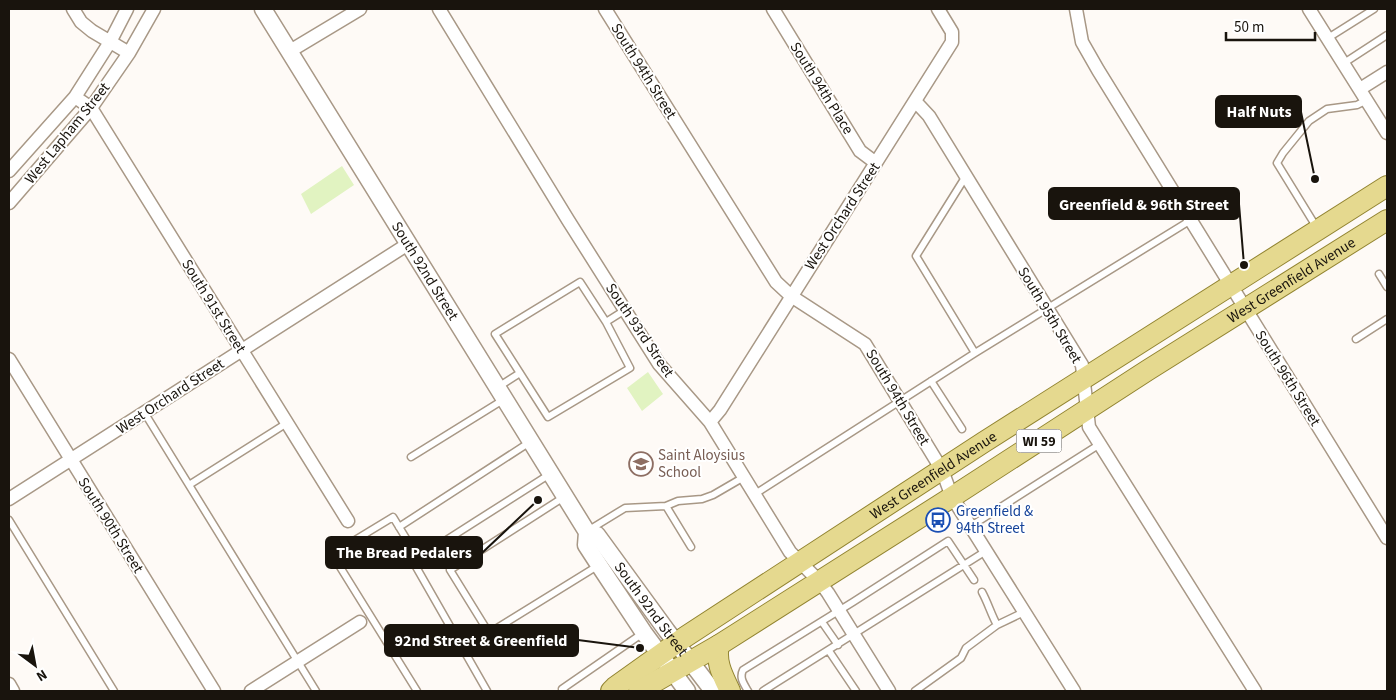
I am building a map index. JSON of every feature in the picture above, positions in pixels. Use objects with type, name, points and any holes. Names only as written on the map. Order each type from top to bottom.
[{"type":"main road","name":"West Greenfield Avenue","points":[[611,691],[676,643],[942,470],[1387,186]]},
{"type":"main road","name":"West Greenfield Avenue","points":[[639,691],[719,645],[1387,220]]},
{"type":"main road","points":[[719,645],[717,652],[718,662],[730,691]]},
{"type":"street","points":[[72,9],[81,22],[92,31],[129,53]]},
{"type":"street","name":"West Lapham Street","points":[[9,171],[75,97],[110,42],[127,9]]},
{"type":"street","name":"West Lapham Street","points":[[9,203],[91,108],[129,53],[154,9]]},
{"type":"street","name":"South 92nd Street","points":[[263,9],[587,532],[586,545],[644,633],[687,691]]},
{"type":"street","points":[[290,51],[360,9]]},
{"type":"street","name":"South 93rd Street","points":[[438,9],[659,364],[710,422],[790,552],[819,581],[840,611],[888,691]]},
{"type":"street","name":"South 94th Street","points":[[605,9],[776,282],[791,296],[866,344],[942,470],[952,497],[1074,691]]},
{"type":"street","name":"South 94th Place","points":[[772,9],[860,151],[876,163]]},
{"type":"street","name":"West Orchard Street","points":[[710,422],[720,410],[952,42],[952,32],[938,9]]},
{"type":"street","name":"South 96th Street","points":[[1076,9],[1082,42],[1103,79],[1387,538]]},
{"type":"street","points":[[1313,11],[1387,133]]},
{"type":"street","points":[[1363,95],[1387,72]]},
{"type":"street","name":"South 91st Street","points":[[75,97],[91,108],[348,521]]},
{"type":"street","name":"South 95th Street","points":[[915,100],[929,116],[1082,365],[1089,427],[1255,691]]},
{"type":"street","name":"West Orchard Street","points":[[9,499],[408,244]]},
{"type":"street","name":"South 90th Street","points":[[9,359],[214,691]]},
{"type":"street","name":"South 92nd Street","points":[[587,532],[597,535],[713,691]]},
{"type":"street","points":[[252,691],[360,622]]},
{"type":"street","points":[[9,684],[13,691]]},
{"type":"lane","points":[[1328,38],[1374,9]]},
{"type":"lane","points":[[1344,63],[1387,35]]},
{"type":"lane","points":[[1318,230],[1277,163],[1309,121],[1327,109],[1357,105],[1363,95]]},
{"type":"lane","points":[[966,176],[916,256],[975,353]]},
{"type":"lane","points":[[755,494],[975,353],[1191,220]]},
{"type":"lane","points":[[1379,274],[1387,287]]},
{"type":"lane","points":[[580,282],[606,322],[630,368],[548,417],[495,334],[580,282]]},
{"type":"lane","points":[[606,322],[625,310]]},
{"type":"lane","points":[[1356,339],[1387,319]]},
{"type":"lane","points":[[411,457],[500,393],[520,373]]},
{"type":"lane","points":[[931,381],[962,429]]},
{"type":"lane","points":[[144,412],[316,691]]},
{"type":"lane","points":[[189,484],[286,423]]},
{"type":"lane","points":[[399,527],[530,442]]},
{"type":"lane","points":[[971,526],[1100,444]]},
{"type":"lane","points":[[437,546],[550,474]]},
{"type":"lane","points":[[587,532],[625,508],[666,506],[678,500],[702,499],[713,495],[744,477]]},
{"type":"lane","points":[[564,497],[450,570],[489,633],[599,565]]},
{"type":"lane","points":[[666,506],[691,547]]},
{"type":"lane","points":[[417,691],[332,554],[393,517],[415,553],[416,566],[487,691]]},
{"type":"lane","points":[[9,520],[114,691]]},
{"type":"lane","points":[[748,691],[741,674],[743,670],[840,611],[948,541],[974,580]]},
{"type":"lane","points":[[763,691],[986,551]]},
{"type":"lane","points":[[982,592],[997,625]]},
{"type":"lane","points":[[915,691],[961,658],[966,648],[997,625],[1024,612]]},
{"type":"lane","points":[[822,622],[838,645]]},
{"type":"lane","points":[[564,691],[562,689],[644,633]]},
{"type":"lane","points":[[829,651],[856,691]]},
{"type":"green space","points":[[342,166],[354,185],[311,214],[301,194]]},
{"type":"green space","points":[[648,372],[663,394],[642,411],[627,388]]},
{"type":"place","name":"Half Nuts","points":[[1315,179]]},
{"type":"place","name":"Greenfield & 96th Street","points":[[1244,265]]},
{"type":"place","name":"Saint Aloysius School","points":[[641,464]]},
{"type":"place","name":"The Bread Pedalers","points":[[538,500]]},
{"type":"place","name":"Greenfield & 94th Street","points":[[938,520]]},
{"type":"place","name":"92nd Street & Greenfield","points":[[640,648]]}]
